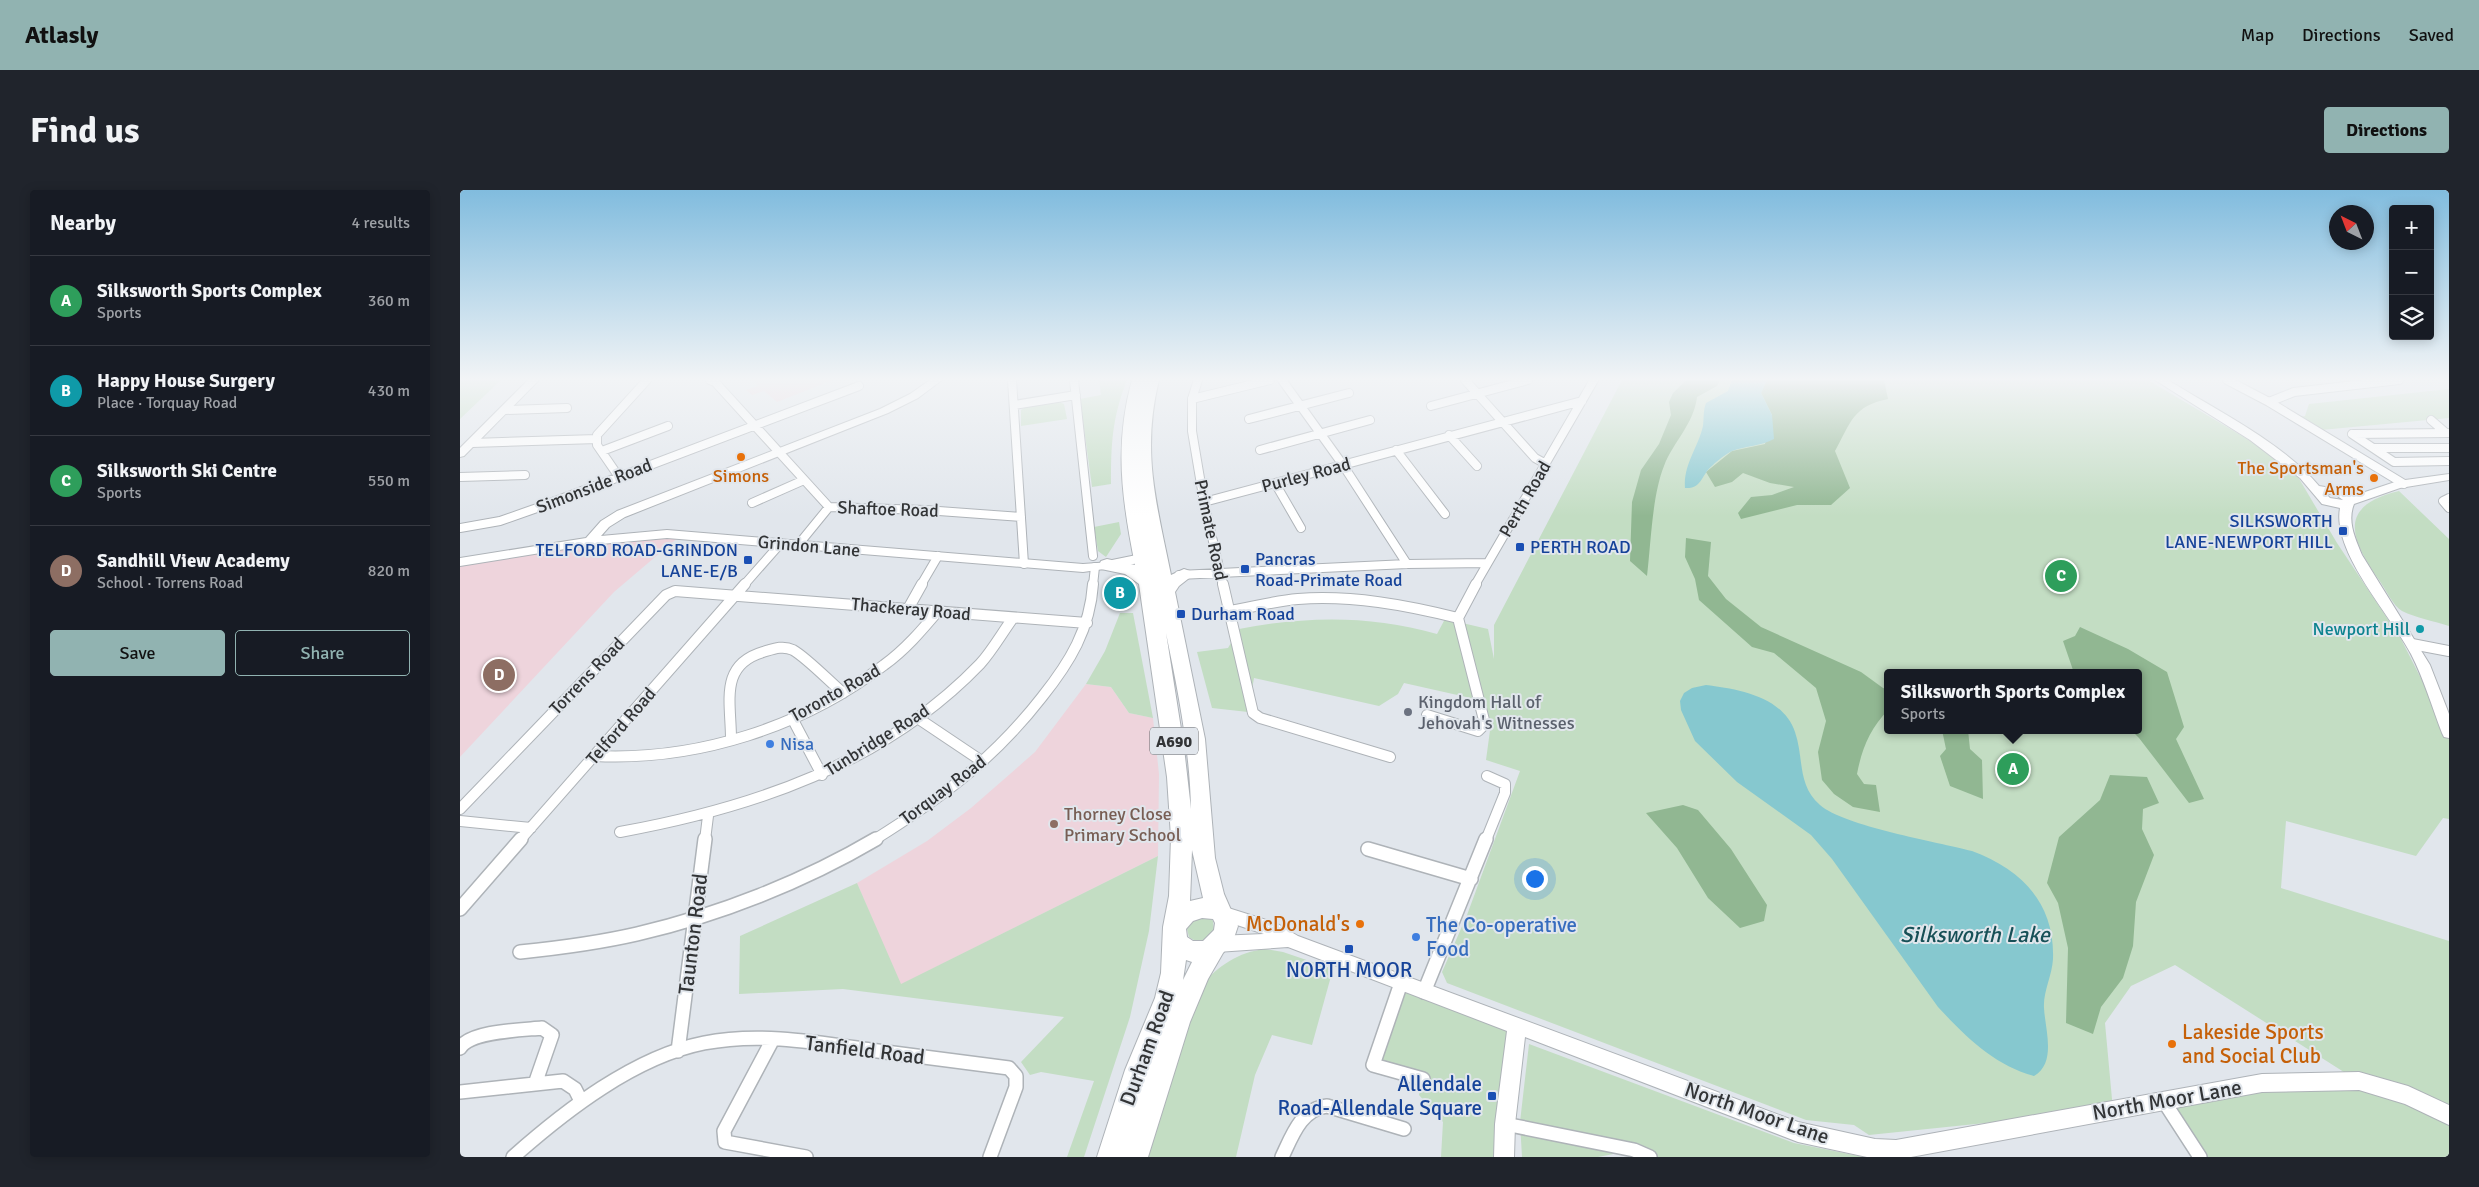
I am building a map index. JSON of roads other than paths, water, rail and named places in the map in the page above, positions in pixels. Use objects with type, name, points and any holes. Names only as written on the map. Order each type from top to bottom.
[{"type":"highway","name":"Durham Road","points":[[1129,425],[1126,456],[1137,535],[1150,556]]},
{"type":"highway","name":"Durham Road","points":[[1135,1157],[1164,1063],[1190,990],[1216,946],[1225,935],[1227,928],[1227,921],[1221,912],[1205,864],[1193,727],[1150,556],[1149,515],[1142,457],[1144,425]]},
{"type":"highway","points":[[1098,562],[1128,549],[1137,535]]},
{"type":"highway","points":[[1098,562],[1130,569],[1156,583],[1172,582],[1184,575]]},
{"type":"highway","name":"Durham Road","points":[[1110,1157],[1138,1070],[1167,998],[1173,973],[1181,895],[1182,867],[1177,762],[1156,583]]},
{"type":"highway","points":[[1216,946],[1206,950],[1190,951],[1178,944],[1176,932],[1185,914],[1199,907],[1206,906],[1221,912]]},
{"type":"street","points":[[460,454],[490,425]]},
{"type":"street","points":[[606,425],[597,435],[597,439],[602,451],[619,477]]},
{"type":"street","points":[[590,541],[605,524],[621,514],[848,425]]},
{"type":"street","points":[[1015,425],[1024,564]]},
{"type":"street","name":"Torquay Road","points":[[520,952],[583,945],[653,930],[734,905],[835,862],[895,827],[941,796],[983,762],[1028,717],[1044,697],[1076,647],[1087,623],[1098,562],[1080,425]]},
{"type":"street","name":"Primate Road","points":[[1192,425],[1204,502],[1251,708],[1256,716],[1390,756]]},
{"type":"street","points":[[1313,425],[1343,465],[1407,564]]},
{"type":"street","points":[[1260,450],[1351,425]]},
{"type":"street","name":"Purley Road","points":[[1204,502],[1486,425]]},
{"type":"street","points":[[1505,425],[1535,458],[1546,464]]},
{"type":"street","name":"Perth Road","points":[[1458,618],[1487,564],[1568,425]]},
{"type":"street","points":[[2234,425],[2304,476],[2336,491],[2348,502]]},
{"type":"street","points":[[2307,425],[2404,484]]},
{"type":"street","points":[[602,451],[668,426]]},
{"type":"street","name":"Shaftoe Road","points":[[753,426],[829,507],[926,510],[1021,517]]},
{"type":"street","name":"Simonside Road","points":[[460,528],[500,520],[753,426]]},
{"type":"street","points":[[2447,433],[2352,434],[2394,462],[2449,461]]},
{"type":"street","points":[[1449,435],[1477,466]]},
{"type":"street","points":[[472,443],[597,439]]},
{"type":"street","points":[[2347,449],[2449,448]]},
{"type":"street","points":[[1396,450],[1445,514]]},
{"type":"street","points":[[460,477],[525,475]]},
{"type":"street","points":[[2304,476],[2322,498],[2331,503],[2344,520],[2355,552],[2377,591],[2412,644],[2449,733]]},
{"type":"street","points":[[2331,503],[2348,502],[2365,494],[2404,484],[2448,479]]},
{"type":"street","points":[[752,503],[804,480]]},
{"type":"street","points":[[1275,483],[1301,528]]},
{"type":"street","points":[[2318,493],[2322,489],[2365,494]]},
{"type":"street","points":[[2449,498],[2442,501],[2449,508]]},
{"type":"street","points":[[2344,520],[2344,509],[2348,502]]},
{"type":"street","points":[[798,545],[829,507]]},
{"type":"street","name":"Grindon Lane","points":[[460,562],[590,541],[668,534],[1082,568],[1098,562],[1150,556]]},
{"type":"street","name":"Telford Road","points":[[460,909],[781,543]]},
{"type":"street","points":[[908,609],[938,556]]},
{"type":"street","points":[[1184,575],[1407,564],[1487,564]]},
{"type":"street","name":"Torrens Road","points":[[460,809],[666,595],[675,591],[736,596]]},
{"type":"street","name":"Thackeray Road","points":[[736,596],[1087,623]]},
{"type":"street","points":[[1230,611],[1297,599],[1352,598],[1413,606],[1458,618],[1485,724],[1478,731],[1427,715]]},
{"type":"street","name":"Toronto Road","points":[[595,756],[617,759],[678,754],[764,730],[843,692],[884,666],[916,637],[938,611]]},
{"type":"street","name":"Tunbridge Road","points":[[620,832],[708,816],[822,775],[856,758],[919,719],[961,683],[1004,635],[1013,618]]},
{"type":"street","points":[[2412,644],[2449,651]]},
{"type":"street","points":[[731,739],[731,678],[738,666],[750,656],[780,647],[793,650],[843,692]]},
{"type":"street","points":[[792,718],[822,775]]},
{"type":"street","points":[[919,719],[983,762]]},
{"type":"street","points":[[1424,992],[1505,792],[1506,784],[1487,776]]},
{"type":"street","name":"Taunton Road","points":[[678,1052],[708,816]]},
{"type":"street","points":[[460,821],[531,828]]},
{"type":"street","points":[[1368,849],[1471,879]]},
{"type":"street","name":"North Moor Lane","points":[[1221,912],[1270,928],[1287,940],[1798,1132],[1875,1149],[1896,1150],[2262,1083],[2359,1081],[2408,1095],[2449,1115]]},
{"type":"street","name":"North Moor Lane","points":[[1216,946],[1287,940]]},
{"type":"street","points":[[1401,983],[1373,1065],[1423,1079]]},
{"type":"street","points":[[1504,1157],[1505,1124],[1517,1026]]},
{"type":"street","points":[[460,1048],[463,1043],[482,1035],[542,1028],[552,1035],[535,1084]]},
{"type":"street","name":"Tanfield Road","points":[[513,1157],[538,1133],[581,1101],[632,1073],[678,1052],[729,1039],[773,1039],[1009,1068],[1016,1076],[1016,1087],[990,1157]]},
{"type":"street","points":[[773,1039],[724,1131],[725,1142],[806,1157]]},
{"type":"street","points":[[460,1092],[563,1081],[575,1089],[581,1101]]},
{"type":"street","points":[[2163,1100],[2200,1157]]},
{"type":"street","points":[[1282,1157],[1304,1115],[1318,1106],[1327,1106],[1404,1128]]},
{"type":"street","points":[[1505,1124],[1634,1150],[1650,1157]]},
{"type":"water","points":[[1773,425],[1774,439],[1730,452],[1709,469],[1699,484],[1691,488],[1685,488],[1688,464],[1703,426]]},
{"type":"water","name":"Silksworth Lake","points":[[1706,685],[1758,696],[1780,710],[1789,720],[1795,732],[1804,780],[1808,789],[1820,805],[1832,813],[1869,826],[1972,851],[2006,868],[2020,878],[2032,891],[2048,921],[2052,939],[2053,959],[2044,1002],[2048,1054],[2041,1070],[2034,1076],[2006,1065],[1993,1057],[1959,1029],[1938,1007],[1832,859],[1811,835],[1737,782],[1695,741],[1681,710],[1680,701],[1684,693],[1692,688]]},
{"type":"place","name":"Simons","points":[[741,457]]},
{"type":"place","name":"The Sportsman's Arms","points":[[2374,478]]},
{"type":"place","name":"SILKSWORTH LANE-NEWPORT HILL","points":[[2343,531]]},
{"type":"place","name":"PERTH ROAD","points":[[1520,547]]},
{"type":"place","name":"TELFORD ROAD-GRINDON LANE-E/B","points":[[748,560]]},
{"type":"place","name":"Pancras Road-Primate Road","points":[[1245,569]]},
{"type":"place","name":"Silksworth Ski Centre","points":[[2061,576]]},
{"type":"place","name":"Happy House Surgery","points":[[1120,593]]},
{"type":"place","name":"Durham Road","points":[[1181,614]]},
{"type":"place","name":"Newport Hill","points":[[2420,629]]},
{"type":"place","name":"Sandhill View Academy","points":[[499,675]]},
{"type":"place","name":"Kingdom Hall of Jehovah's Witnesses","points":[[1408,712]]},
{"type":"place","name":"Nisa","points":[[770,744]]},
{"type":"place","name":"Silksworth Sports Complex","points":[[2013,769]]},
{"type":"place","name":"Thorney Close Primary School","points":[[1054,824]]},
{"type":"place","name":"McDonald's","points":[[1360,924]]},
{"type":"place","name":"The Co-operative Food","points":[[1416,937]]},
{"type":"place","name":"NORTH MOOR","points":[[1349,949]]},
{"type":"place","name":"Lakeside Sports and Social Club","points":[[2172,1044]]},
{"type":"place","name":"Allendale Road-Allendale Square","points":[[1492,1096]]}]
